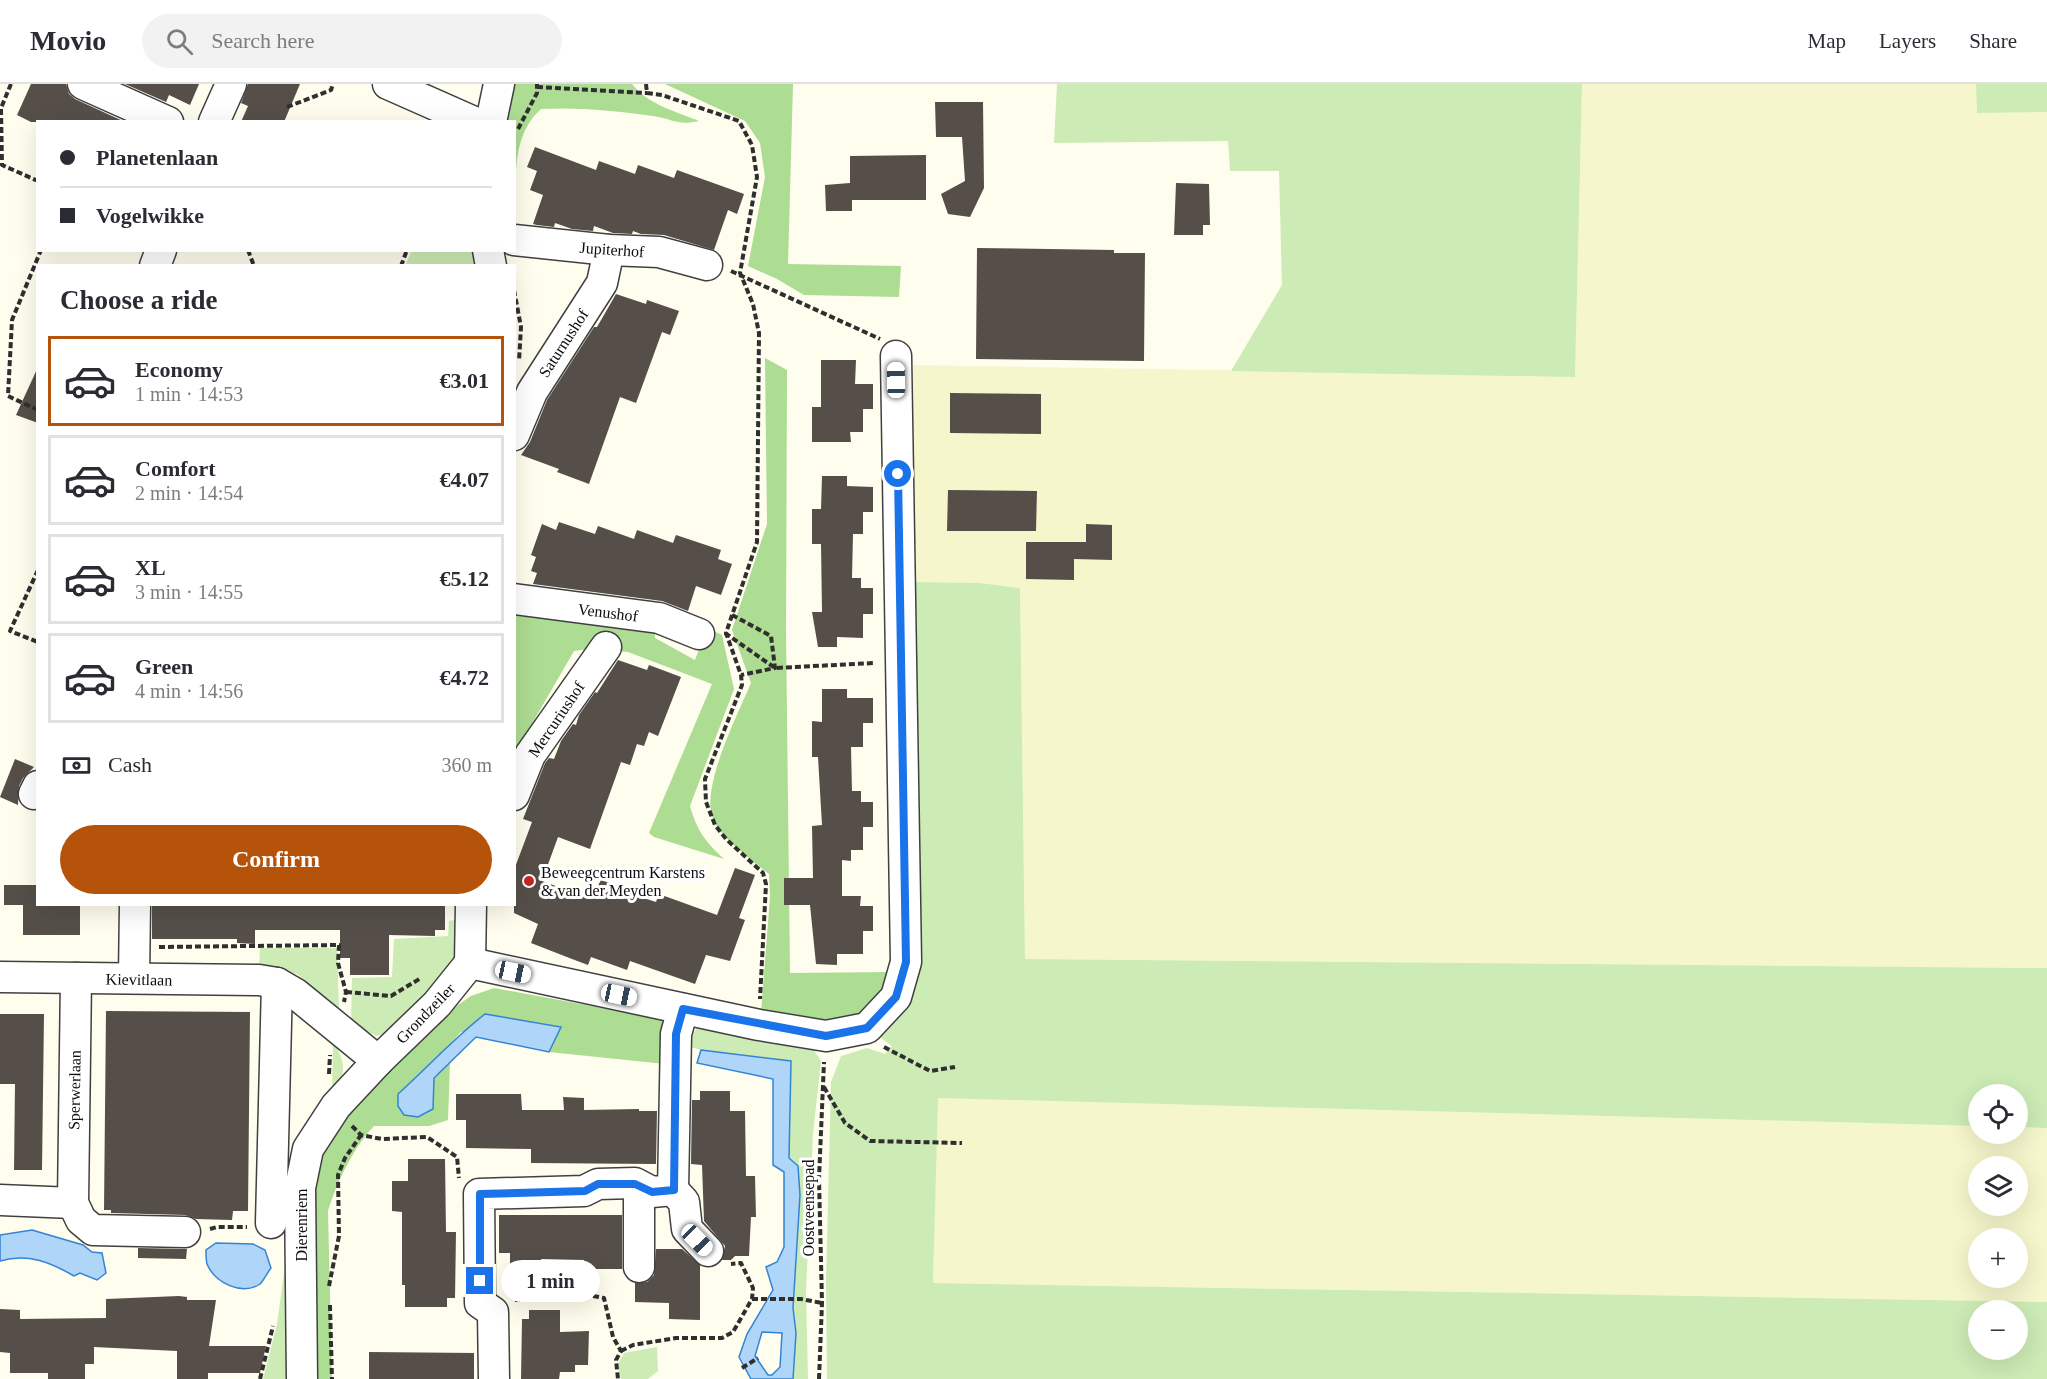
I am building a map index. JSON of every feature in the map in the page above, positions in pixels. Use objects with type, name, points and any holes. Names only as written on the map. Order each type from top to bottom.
[{"type":"street","points":[[83,84],[164,120]]},
{"type":"street","points":[[215,120],[231,84]]},
{"type":"street","points":[[388,84],[461,119]]},
{"type":"street","points":[[492,120],[499,94],[499,84]]},
{"type":"street","name":"Jupiterhof","points":[[516,240],[609,250],[659,252],[708,265]]},
{"type":"street","name":"Saturnushof","points":[[516,430],[532,392],[602,283],[609,250]]},
{"type":"street","points":[[471,906],[470,963],[683,1009],[826,1036],[867,1028],[896,997],[906,962],[896,356]]},
{"type":"street","name":"Venushof","points":[[516,599],[659,618],[713,634]]},
{"type":"street","name":"Mercuriushof","points":[[516,790],[530,755],[606,647]]},
{"type":"street","points":[[134,978],[135,906]]},
{"type":"street","name":"Grondzeiler","points":[[378,1061],[437,1004],[470,963]]},
{"type":"street","name":"Kievitlaan","points":[[0,977],[259,980],[277,983],[296,994],[378,1061]]},
{"type":"street","name":"Sperwerlaan","points":[[73,1203],[76,978]]},
{"type":"street","points":[[261,1225],[277,983]]},
{"type":"street","points":[[683,1009],[676,1034],[674,1190],[684,1202],[687,1228],[708,1251]]},
{"type":"street","name":"Dierenriem","points":[[302,1379],[300,1188],[308,1149],[336,1106],[378,1061]]},
{"type":"street","points":[[494,1379],[493,1312],[480,1303],[480,1194],[585,1191],[598,1184],[635,1184],[652,1192],[674,1190]]},
{"type":"street","points":[[639,1186],[639,1267]]},
{"type":"street","points":[[0,1200],[73,1203],[81,1220],[93,1230],[185,1232]]},
{"type":"path","points":[[11,84],[0,108],[3,165],[36,180]]},
{"type":"path","points":[[287,107],[331,90],[333,84]]},
{"type":"path","points":[[646,84],[647,93]]},
{"type":"path","points":[[516,131],[537,93],[537,86],[662,95],[739,121],[752,145],[757,177],[740,273],[753,304],[759,333],[757,542],[732,615],[713,634]]},
{"type":"path","points":[[36,264],[12,320],[8,396],[36,409]]},
{"type":"path","points":[[740,273],[881,340],[896,356]]},
{"type":"path","points":[[516,301],[521,327],[521,354],[518,365]]},
{"type":"path","points":[[36,574],[10,631],[36,641]]},
{"type":"path","points":[[732,615],[771,636],[775,668]]},
{"type":"path","points":[[713,634],[775,668]]},
{"type":"path","points":[[713,634],[741,675],[742,685],[705,779],[706,802],[715,825],[726,839],[763,873],[766,884],[759,1025]]},
{"type":"path","points":[[741,675],[775,668],[901,662]]},
{"type":"path","points":[[346,992],[391,996],[418,982],[426,974]]},
{"type":"path","points":[[867,1028],[869,1040],[930,1071],[956,1067]]},
{"type":"path","name":"Oostveensepad","points":[[819,1379],[822,1303],[819,1179],[826,1036]]},
{"type":"path","points":[[823,1086],[844,1123],[870,1141],[962,1143]]},
{"type":"path","points":[[332,1379],[329,1283],[339,1236],[338,1175],[345,1158],[361,1135]]},
{"type":"path","points":[[185,1232],[193,1234],[217,1227],[261,1225]]},
{"type":"path","points":[[618,1379],[616,1360],[621,1352],[633,1345],[676,1338],[722,1338],[733,1332],[754,1299],[753,1287],[741,1263],[722,1264],[708,1251]]},
{"type":"path","points":[[493,1312],[501,1300],[551,1299],[554,1296],[588,1295],[604,1298],[613,1337],[621,1352]]},
{"type":"path","points":[[754,1299],[801,1299],[822,1303]]},
{"type":"path","points":[[742,1368],[758,1358]]},
{"type":"green space","points":[[513,84],[632,84],[654,102],[699,121],[680,122],[653,116],[597,110],[541,109],[532,119],[521,140],[516,184],[516,120],[499,120]]},
{"type":"green space","points":[[665,84],[793,84],[788,264],[901,266],[899,297],[804,295],[748,266],[765,177],[760,143],[745,121]]},
{"type":"green space","points":[[1057,84],[1582,84],[1575,377],[1231,371],[1282,285],[1279,171],[1230,171],[1228,141],[1054,143]]},
{"type":"green space","points":[[1582,84],[1976,84],[1977,113],[2047,112],[2047,968],[1025,959],[1020,588],[980,583],[915,582],[913,365],[1575,376]]},
{"type":"green space","points":[[1976,84],[2047,84],[2047,112],[1977,113]]},
{"type":"green space","points":[[411,252],[473,252],[479,264],[406,264]]},
{"type":"green space","points":[[765,358],[787,370],[786,632],[790,973],[890,972],[878,1002],[856,1019],[835,1026],[761,1013],[770,897],[769,874],[722,833],[713,819],[710,806],[722,751],[751,683],[732,630],[767,524]]},
{"type":"green space","points":[[915,582],[980,583],[1020,588],[1025,959],[2047,968],[2047,1128],[2028,1127],[2028,1084],[1968,1084],[1968,1126],[938,1098],[933,1283],[1968,1301],[1968,1360],[2028,1360],[2028,1302],[2047,1302],[2047,1379],[827,1379],[826,1282],[831,1082],[841,1056],[867,1048],[885,1054],[892,1046],[878,1036],[907,1002],[918,960]]},
{"type":"green space","points":[[516,609],[655,623],[655,638],[695,660],[707,628],[722,635],[734,689],[690,806],[702,835],[724,859],[654,837],[649,833],[712,684],[628,652],[589,649],[574,651],[516,751]]},
{"type":"green space","points":[[455,920],[457,963],[397,1030],[377,1036],[351,1024],[352,978],[392,977],[394,939],[448,936],[449,921]]},
{"type":"green space","points":[[260,948],[337,948],[339,1012],[297,974],[259,969]]},
{"type":"green space","points":[[494,988],[662,1019],[665,1064],[549,1052],[560,1027],[461,1032],[424,1071],[398,1093],[434,1078],[450,1062],[448,1120],[429,1126],[374,1126],[353,1155],[336,1189],[328,1211],[332,1379],[315,1379],[316,1164],[334,1128],[362,1096],[448,1012],[471,996]]},
{"type":"green space","points":[[698,1027],[812,1047],[821,1061],[813,1134],[806,1292],[808,1379],[793,1379],[796,1333],[793,1308],[800,1195],[798,1166],[789,1158],[791,1061],[701,1050],[684,1045]]},
{"type":"green space","points":[[333,1042],[343,1069],[337,1088],[332,1094]]},
{"type":"green space","points":[[937,1098],[1968,1126],[1968,1144],[2028,1144],[2028,1127],[2047,1128],[2047,1302],[933,1283]]},
{"type":"green space","points":[[286,1259],[290,1260],[289,1379],[263,1379],[277,1324]]},
{"type":"green space","points":[[657,1347],[658,1371],[648,1379],[621,1379],[618,1364],[624,1353]]},
{"type":"water","points":[[485,1014],[561,1027],[549,1052],[476,1037],[434,1078],[433,1109],[418,1117],[404,1115],[398,1106],[398,1094]]},
{"type":"water","points":[[701,1050],[791,1061],[789,1158],[798,1166],[800,1195],[793,1308],[796,1333],[793,1379],[751,1379],[739,1357],[747,1334],[773,1290],[766,1267],[777,1262],[784,1247],[784,1172],[773,1165],[773,1079],[697,1063]],"holes":[[[762,1332],[782,1333],[780,1367],[772,1375],[768,1375],[755,1356]]]},
{"type":"water","points":[[32,1230],[83,1245],[92,1252],[102,1253],[106,1273],[97,1280],[80,1273],[74,1276],[38,1260],[20,1258],[0,1261],[0,1235]]},
{"type":"water","points":[[216,1243],[253,1244],[265,1250],[271,1268],[260,1284],[245,1289],[230,1286],[216,1277],[207,1264],[206,1250]]},
{"type":"building","points":[[31,84],[66,84],[69,94],[75,99],[121,120],[36,120],[36,122],[31,122],[17,115]]},
{"type":"building","points":[[125,84],[199,84],[190,105],[169,95],[166,102]]},
{"type":"building","points":[[248,84],[300,84],[285,120],[242,120],[248,106],[241,103]]},
{"type":"building","points":[[935,102],[983,102],[984,188],[970,217],[948,214],[941,194],[965,181],[962,137],[936,137]]},
{"type":"building","points":[[535,147],[596,170],[599,161],[635,174],[638,165],[674,178],[677,170],[744,194],[737,214],[728,210],[714,250],[664,235],[641,234],[633,231],[632,234],[613,233],[594,226],[593,231],[572,229],[555,223],[554,227],[537,225],[533,224],[543,195],[530,190],[537,171],[527,167]]},
{"type":"building","points":[[926,155],[926,200],[852,200],[852,211],[826,211],[825,185],[850,183],[850,156]]},
{"type":"building","points":[[1176,183],[1209,184],[1210,225],[1203,225],[1203,235],[1174,235]]},
{"type":"building","points":[[977,248],[1114,250],[1114,253],[1145,253],[1144,361],[976,359]]},
{"type":"building","points":[[616,294],[646,304],[647,300],[679,311],[670,335],[662,332],[636,403],[620,397],[589,484],[557,472],[559,469],[521,455],[530,442],[547,400],[594,327],[597,327]]},
{"type":"building","points":[[821,360],[856,360],[855,384],[873,384],[873,409],[863,409],[863,432],[850,432],[851,442],[812,442],[812,407],[821,407]]},
{"type":"building","points":[[36,371],[36,422],[16,415]]},
{"type":"building","points":[[950,393],[1041,394],[1041,434],[950,433]]},
{"type":"building","points":[[822,476],[847,476],[847,486],[873,487],[873,512],[863,512],[863,534],[853,534],[852,578],[861,578],[861,588],[873,588],[873,614],[863,614],[863,638],[837,637],[837,647],[818,647],[812,612],[822,612],[821,544],[812,544],[812,509],[821,509]]},
{"type":"building","points":[[948,490],[1037,491],[1036,531],[947,531]]},
{"type":"building","points":[[559,522],[595,534],[598,526],[634,539],[637,530],[673,543],[676,535],[721,550],[718,559],[732,564],[721,595],[696,586],[688,611],[662,601],[533,584],[537,573],[531,571],[536,557],[531,555],[542,524],[556,530]]},
{"type":"building","points":[[1086,524],[1112,525],[1112,560],[1074,559],[1074,580],[1026,579],[1026,542],[1086,542]]},
{"type":"building","points":[[618,660],[647,670],[649,665],[681,677],[658,736],[649,732],[644,746],[637,744],[630,765],[621,762],[590,849],[558,837],[542,881],[591,899],[601,880],[620,887],[619,890],[656,902],[659,894],[717,915],[735,868],[755,875],[739,918],[745,920],[730,961],[706,955],[695,984],[630,961],[627,970],[591,957],[588,965],[531,943],[538,924],[514,913],[516,865],[532,822],[523,819],[545,763],[549,758],[554,759],[561,741],[573,724],[576,725],[579,715],[595,692],[597,693]]},
{"type":"building","points":[[822,689],[847,689],[847,698],[873,698],[873,723],[863,723],[863,747],[851,747],[852,791],[861,791],[861,802],[873,802],[873,827],[863,827],[863,850],[851,850],[851,861],[842,860],[842,896],[861,896],[860,906],[873,906],[873,931],[863,931],[863,954],[837,954],[837,965],[816,964],[810,905],[784,905],[784,878],[813,878],[812,826],[822,825],[818,757],[812,757],[812,721],[822,722]]},
{"type":"building","points":[[15,759],[34,767],[23,778],[19,786],[18,805],[0,797]]},
{"type":"building","points":[[4,885],[36,885],[36,906],[80,906],[80,935],[23,935],[23,905],[4,905]]},
{"type":"building","points":[[152,906],[445,906],[445,930],[435,930],[435,936],[389,935],[389,975],[350,975],[350,958],[340,958],[340,930],[255,930],[255,944],[237,943],[237,939],[152,939]]},
{"type":"building","points":[[106,1011],[250,1012],[248,1211],[233,1211],[232,1220],[196,1219],[185,1215],[111,1213],[111,1210],[104,1210]]},
{"type":"building","points":[[0,1014],[44,1014],[42,1170],[14,1170],[15,1084],[0,1084]]},
{"type":"building","points":[[700,1091],[730,1091],[730,1111],[745,1111],[746,1176],[755,1176],[756,1217],[751,1217],[749,1256],[735,1256],[731,1260],[722,1260],[725,1246],[704,1221],[702,1165],[691,1164],[692,1100],[700,1100]]},
{"type":"building","points":[[456,1094],[521,1094],[522,1110],[564,1110],[563,1097],[584,1098],[584,1110],[657,1111],[656,1164],[531,1163],[531,1149],[466,1148],[466,1120],[456,1120]]},
{"type":"building","points":[[408,1159],[445,1159],[446,1232],[456,1232],[455,1298],[447,1298],[447,1307],[405,1307],[405,1285],[402,1285],[402,1212],[392,1211],[392,1181],[408,1181]]},
{"type":"building","points":[[499,1215],[622,1215],[622,1269],[584,1269],[584,1260],[541,1259],[542,1269],[510,1269],[510,1253],[499,1253]]},
{"type":"building","points":[[138,1248],[187,1249],[186,1259],[138,1258]]},
{"type":"building","points":[[656,1249],[682,1249],[700,1265],[700,1320],[669,1319],[669,1303],[635,1302],[635,1283],[647,1282],[654,1275]]},
{"type":"building","points":[[187,1297],[187,1300],[216,1300],[209,1346],[266,1346],[260,1373],[208,1373],[208,1379],[177,1379],[177,1351],[94,1347],[94,1364],[85,1364],[85,1379],[48,1379],[48,1373],[10,1373],[10,1353],[0,1352],[0,1309],[20,1310],[20,1319],[106,1318],[106,1299]]},
{"type":"building","points":[[529,1310],[560,1310],[560,1332],[589,1331],[588,1365],[575,1365],[575,1372],[560,1372],[559,1379],[521,1379],[522,1319],[529,1319]]},
{"type":"building","points":[[369,1352],[474,1353],[474,1379],[369,1379]]},
{"type":"place","name":"Beweegcentrum Karstens & van der Meyden","points":[[529,881]]},
{"type":"route","points":[[480,1281],[480,1194],[585,1191],[598,1184],[635,1184],[652,1192],[674,1190],[676,1034],[683,1009],[826,1036],[867,1028],[896,997],[906,962],[898,474]]}]
